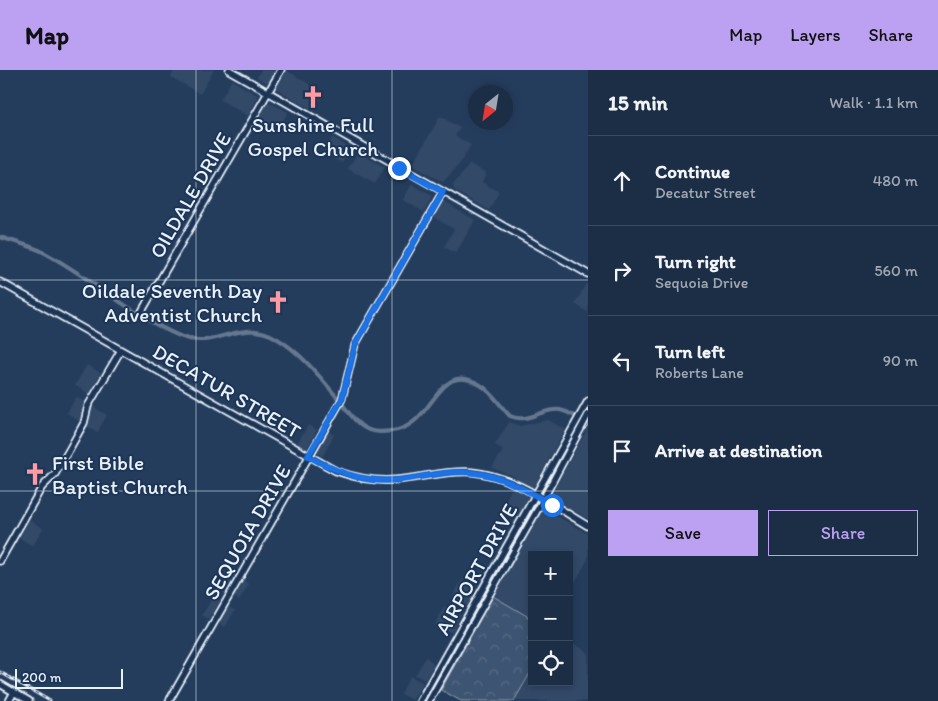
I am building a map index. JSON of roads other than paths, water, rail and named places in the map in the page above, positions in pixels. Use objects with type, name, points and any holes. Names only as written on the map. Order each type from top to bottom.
[{"type":"street","points":[[229,70],[588,274]]},
{"type":"street","name":"OILDALE DRIVE","points":[[142,311],[281,70]]},
{"type":"street","name":"SEQUOIA DRIVE","points":[[169,701],[342,399],[355,345],[443,192]]},
{"type":"street","name":"DECATUR STREET","points":[[0,282],[336,471],[367,480],[394,480],[444,473],[474,472],[506,480],[588,526]]},
{"type":"street","points":[[0,561],[42,487],[56,472],[84,423],[91,400],[121,350]]},
{"type":"street","name":"AIRPORT DRIVE","points":[[420,701],[536,496],[584,417],[588,401]]},
{"type":"street","name":"AIRPORT DRIVE","points":[[429,701],[543,500],[579,424]]},
{"type":"street","points":[[0,684],[29,701]]},
{"type":"street","points":[[9,701],[14,692]]},
{"type":"waterway","points":[[0,237],[43,252],[128,307],[182,337],[206,340],[251,331],[263,332],[276,338],[303,358],[357,422],[369,430],[386,432],[407,426],[418,418],[445,386],[455,380],[467,379],[486,389],[510,416],[523,418],[547,411],[560,410],[571,414],[588,425]]},
{"type":"railway","points":[[0,672],[50,701]]},
{"type":"place","name":"Sunshine Full Gospel Church","points":[[313,97]]},
{"type":"place","name":"Oildale Seventh Day Adventist Church","points":[[278,302]]},
{"type":"place","name":"First Bible Baptist Church","points":[[35,474]]}]
